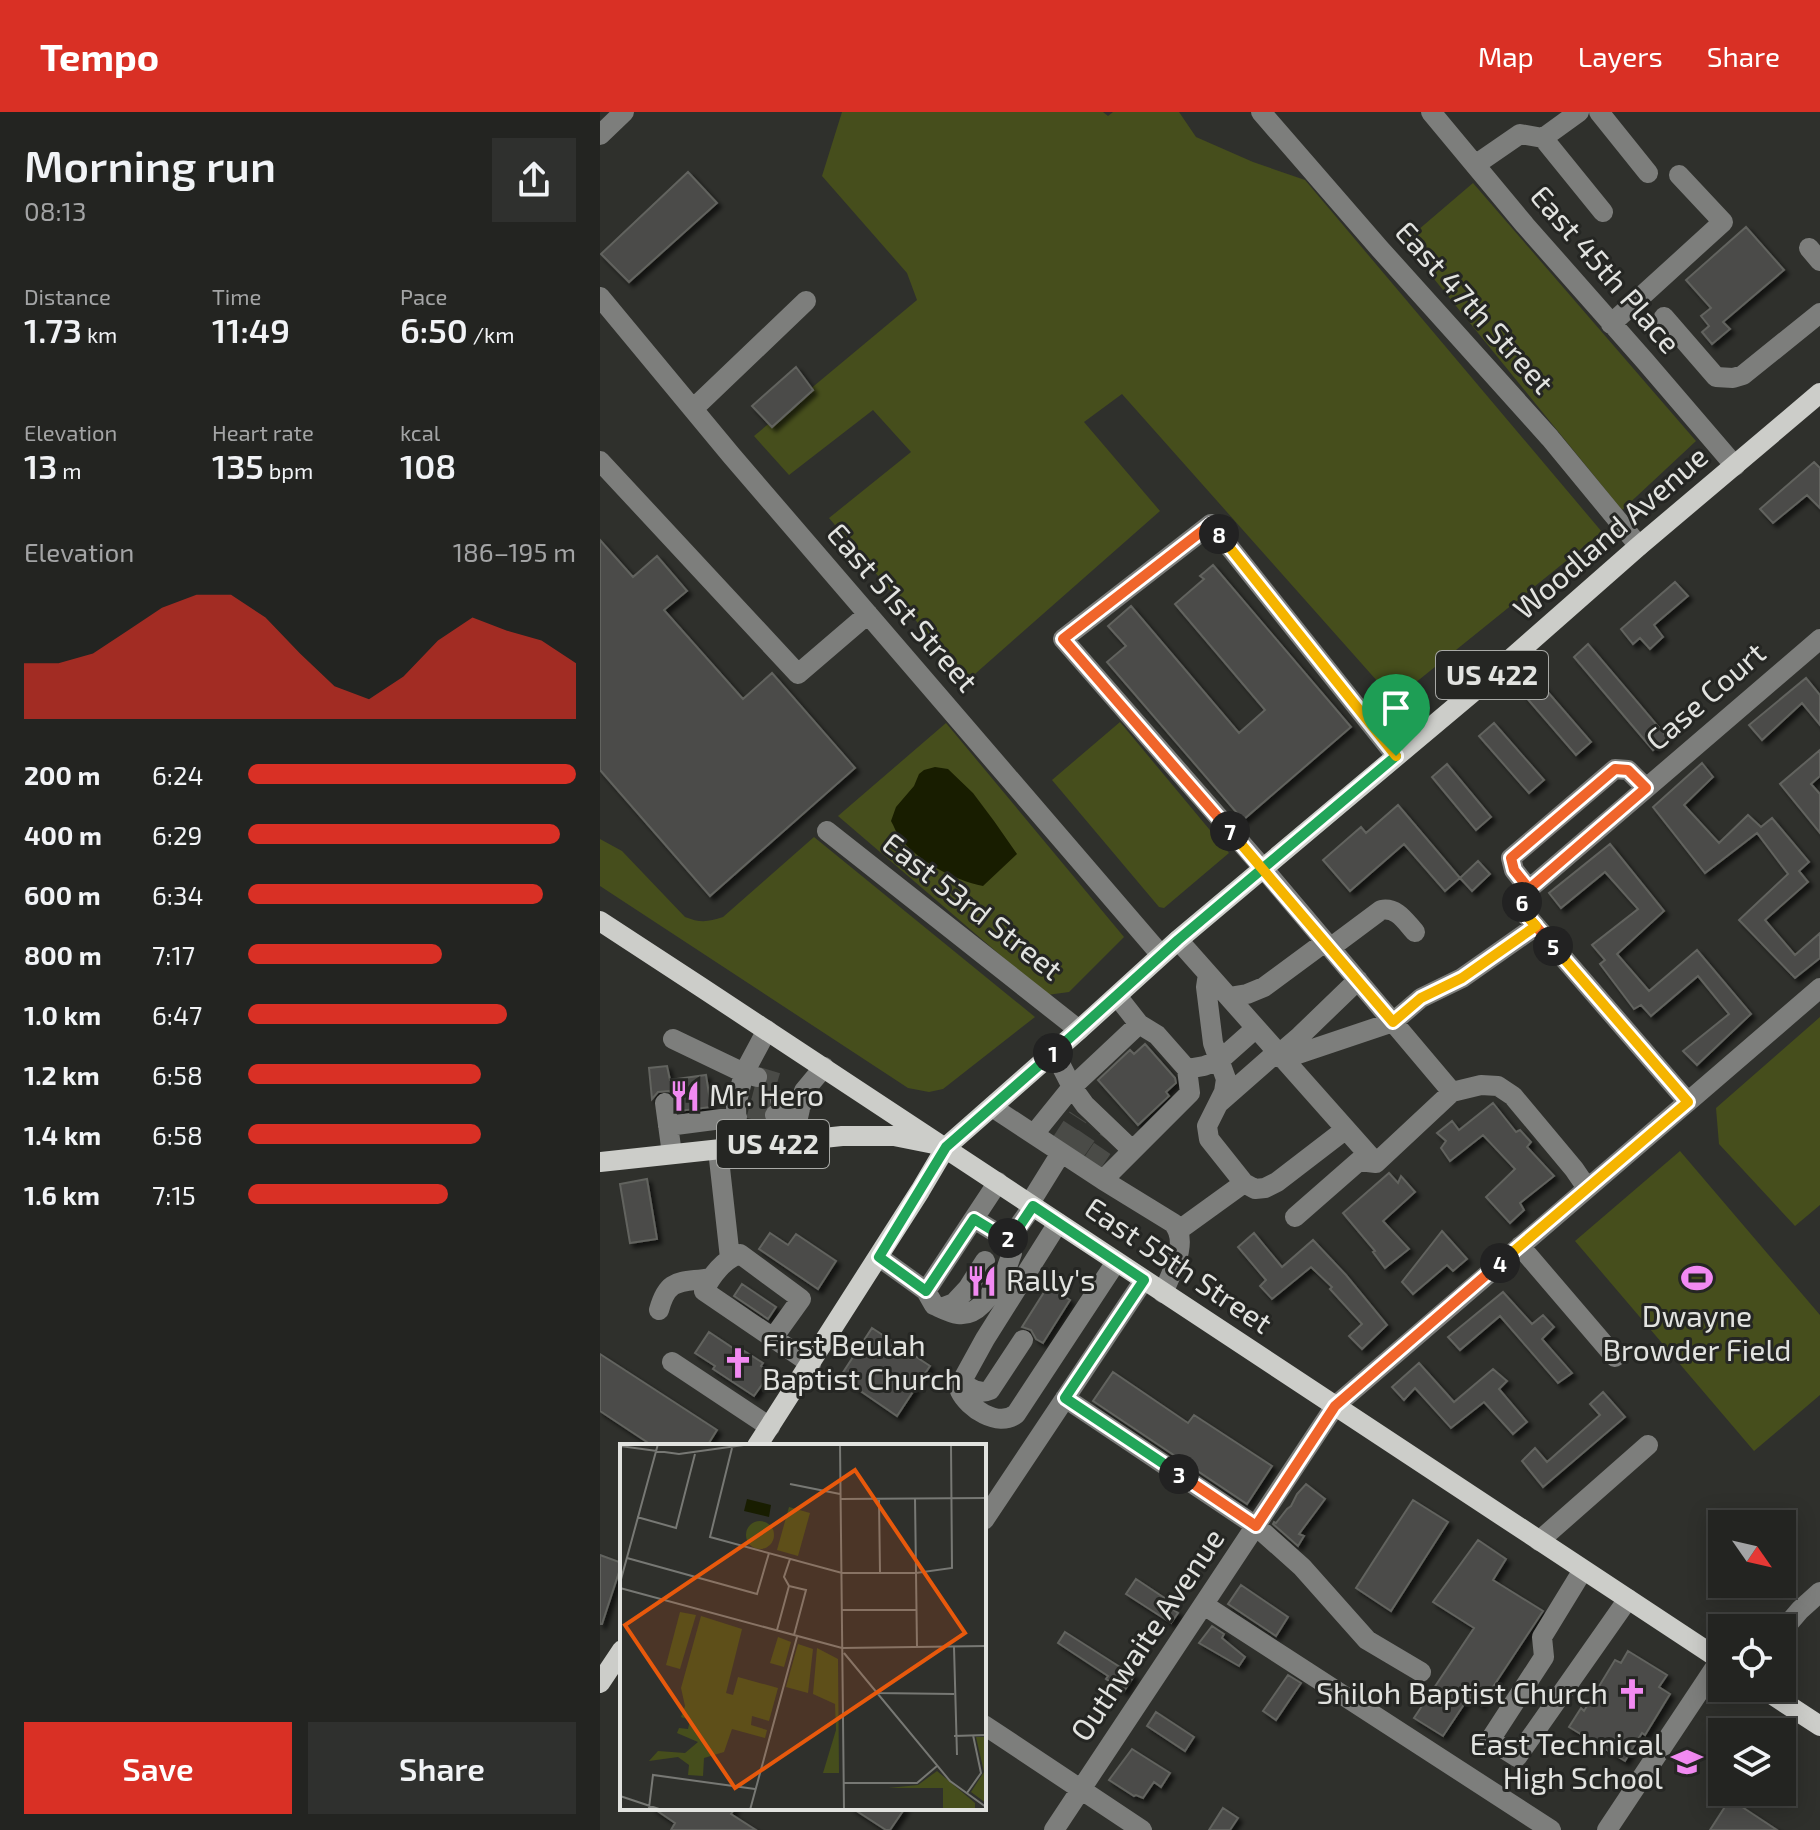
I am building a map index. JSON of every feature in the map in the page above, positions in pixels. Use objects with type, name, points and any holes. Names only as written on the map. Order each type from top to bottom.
[{"type":"main road","name":"Woodland Avenue","points":[[758,1444],[946,1147],[1178,940],[1820,393]]},
{"type":"main road","name":"East 55th Street","points":[[600,921],[1708,1652]]},
{"type":"main road","name":"US 422","points":[[601,1163],[728,1148],[791,1109],[842,1136],[894,1136],[946,1147]]},
{"type":"main road","points":[[600,1683],[620,1653]]},
{"type":"main road","points":[[1783,1702],[1820,1726]]},
{"type":"street","points":[[600,135],[624,112]]},
{"type":"street","name":"East 47th Street","points":[[1261,112],[1550,438],[1639,546]]},
{"type":"street","name":"East 45th Place","points":[[1431,112],[1735,466]]},
{"type":"street","points":[[1543,138],[1579,112]]},
{"type":"street","points":[[1599,112],[1648,173]]},
{"type":"street","points":[[1475,165],[1520,134],[1543,138],[1603,212]]},
{"type":"street","points":[[1611,324],[1723,222],[1679,175]]},
{"type":"street","name":"East 51st Street","points":[[600,297],[1161,955]]},
{"type":"street","points":[[693,409],[806,301]]},
{"type":"street","points":[[1664,317],[1716,377],[1733,378],[1743,375],[1820,313]]},
{"type":"street","points":[[600,461],[798,674],[868,614]]},
{"type":"street","points":[[1396,756],[1211,524],[1063,639],[1263,868],[1452,1092]]},
{"type":"street","name":"Case Court","points":[[1525,892],[1820,639]]},
{"type":"street","points":[[1646,788],[1628,770],[1615,769],[1511,858],[1525,892],[1522,910],[1688,1102]]},
{"type":"street","name":"East 53rd Street","points":[[827,831],[1079,1030]]},
{"type":"street","points":[[1229,997],[1264,987],[1381,910],[1397,913],[1415,932]]},
{"type":"street","points":[[1280,1055],[1393,1022],[1421,998],[1462,978],[1536,926]]},
{"type":"street","points":[[1178,940],[1376,1163]]},
{"type":"street","points":[[1208,974],[1206,987],[1213,1043],[1226,1079],[1224,1092],[1207,1126],[1209,1139],[1244,1183],[1255,1189],[1277,1182],[1346,1129]]},
{"type":"street","points":[[1219,1103],[1280,1055],[1358,980]]},
{"type":"street","name":"Outhwaite Avenue","points":[[1054,1830],[1335,1406],[1820,988]]},
{"type":"street","points":[[941,1308],[954,1303],[968,1288],[987,1258],[1031,1204],[1076,1159],[1132,1150],[1190,1093],[1187,1069],[1157,1035],[1139,1024],[1117,996]]},
{"type":"street","points":[[1034,1134],[1072,1087],[1139,1024]]},
{"type":"street","points":[[1187,1069],[1220,1060],[1256,1028]]},
{"type":"street","points":[[730,1258],[728,1148],[767,1030]]},
{"type":"street","points":[[673,1039],[745,1095]]},
{"type":"street","points":[[1054,1052],[1096,1123],[1132,1150]]},
{"type":"street","points":[[791,1109],[824,1067]]},
{"type":"street","points":[[1295,1217],[1359,1161],[1376,1163],[1452,1092],[1481,1085],[1498,1086],[1513,1096],[1587,1188]]},
{"type":"street","points":[[668,1126],[745,1095]]},
{"type":"street","points":[[665,1103],[672,1154]]},
{"type":"street","points":[[992,1107],[1173,1223],[1181,1238],[1163,1293]]},
{"type":"street","points":[[926,1291],[998,1182]]},
{"type":"street","points":[[1179,1230],[1244,1183]]},
{"type":"street","points":[[879,1257],[926,1291],[934,1305],[956,1314],[967,1314],[985,1301],[1012,1253],[1005,1236],[974,1219]]},
{"type":"street","points":[[1058,1223],[985,1339],[962,1383],[960,1391],[964,1401],[995,1418],[1012,1418],[1116,1262]]},
{"type":"street","points":[[1520,1246],[1615,1357]]},
{"type":"street","points":[[773,1338],[801,1299],[740,1254],[730,1258],[710,1278],[704,1291],[811,1364]]},
{"type":"street","points":[[659,1310],[663,1294],[670,1286],[710,1278]]},
{"type":"street","points":[[986,1517],[1144,1280]]},
{"type":"street","points":[[962,1383],[978,1392],[990,1390],[1023,1340]]},
{"type":"street","points":[[672,1362],[770,1427]]},
{"type":"street","points":[[1065,1398],[1256,1526],[1302,1567],[1367,1640],[1421,1672]]},
{"type":"street","points":[[1539,1541],[1648,1445]]},
{"type":"street","points":[[1583,1570],[1542,1637],[1544,1657],[1490,1740],[1517,1757],[1628,1599]]},
{"type":"street","points":[[1796,1615],[1820,1592]]},
{"type":"street","points":[[1204,1605],[1551,1830]]},
{"type":"street","points":[[1607,1830],[1708,1680]]},
{"type":"street","points":[[986,1726],[1142,1830]]},
{"type":"green space","points":[[842,112],[1103,112],[1108,116],[1113,112],[1179,112],[1196,137],[1305,180],[1602,532],[1394,700],[1122,394],[1084,422],[1160,511],[967,681],[829,518],[911,452],[873,410],[789,475],[754,436],[917,300],[907,273],[822,176]]},
{"type":"green space","points":[[1473,183],[1696,441],[1622,510],[1404,242]]},
{"type":"green space","points":[[1120,722],[1229,853],[1164,908],[1159,907],[1052,780]]},
{"type":"green space","points":[[946,723],[1124,937],[1069,992],[1047,995],[838,816]]},
{"type":"green space","points":[[814,837],[1035,1017],[943,1089],[929,1092],[908,1088],[600,886],[600,839],[622,851],[685,917],[713,920],[723,917]]},
{"type":"green space","points":[[1820,1017],[1820,1205],[1795,1226],[1719,1144],[1716,1108]]},
{"type":"green space","name":"Dwayne Browder Field","points":[[1680,1151],[1820,1315],[1820,1395],[1754,1451],[1575,1241]]},
{"type":"shaded area","points":[[935,767],[948,769],[973,793],[1017,854],[983,886],[949,875],[927,862],[900,838],[891,821],[896,807],[914,786],[919,774]]},
{"type":"building","points":[[688,172],[717,203],[629,282],[601,254]]},
{"type":"building","points":[[1746,227],[1784,270],[1723,322],[1730,329],[1712,344],[1702,332],[1709,326],[1701,316],[1711,308],[1686,280]]},
{"type":"building","points":[[796,367],[813,390],[772,427],[752,406]]},
{"type":"building","points":[[1814,462],[1820,468],[1820,508],[1807,495],[1773,523],[1760,509]]},
{"type":"building","points":[[600,540],[633,577],[657,556],[687,591],[664,610],[743,699],[772,673],[855,768],[710,896],[600,770]]},
{"type":"building","points":[[1213,565],[1351,727],[1243,820],[1107,662],[1126,646],[1108,626],[1131,606],[1239,733],[1265,710],[1175,604],[1204,579],[1200,576]]},
{"type":"building","points":[[1675,582],[1688,596],[1654,625],[1663,637],[1650,649],[1640,638],[1633,644],[1621,629]]},
{"type":"building","points":[[1588,644],[1668,738],[1653,750],[1574,657]]},
{"type":"building","points":[[1806,678],[1820,695],[1820,725],[1802,703],[1762,740],[1749,725]]},
{"type":"building","points":[[1540,683],[1591,742],[1576,755],[1525,696]]},
{"type":"building","points":[[1494,723],[1544,780],[1529,793],[1479,736]]},
{"type":"building","points":[[1820,750],[1820,776],[1811,784],[1820,794],[1820,833],[1780,784]]},
{"type":"building","points":[[1702,763],[1713,777],[1684,805],[1719,843],[1748,815],[1761,827],[1772,818],[1809,862],[1799,871],[1808,882],[1765,920],[1795,955],[1820,933],[1820,958],[1795,978],[1739,920],[1788,874],[1757,833],[1705,873],[1653,807]]},
{"type":"building","points":[[1447,764],[1491,817],[1476,830],[1432,777]]},
{"type":"building","points":[[1398,805],[1460,878],[1445,891],[1404,844],[1350,891],[1323,860],[1361,827],[1366,833]]},
{"type":"building","points":[[1610,844],[1664,911],[1617,954],[1649,991],[1697,950],[1751,1014],[1697,1065],[1683,1051],[1729,1014],[1698,976],[1651,1016],[1641,1005],[1634,1009],[1600,964],[1605,960],[1592,945],[1638,909],[1605,872],[1561,908],[1549,893]]},
{"type":"building","points":[[1478,861],[1490,874],[1472,891],[1460,878]]},
{"type":"building","points":[[1145,1044],[1176,1083],[1166,1092],[1169,1096],[1138,1125],[1098,1080],[1130,1050],[1134,1054]]},
{"type":"building","points":[[667,1066],[670,1080],[706,1075],[711,1107],[679,1111],[676,1096],[669,1091],[658,1092],[652,1099],[649,1068]]},
{"type":"building","points":[[1493,1103],[1516,1132],[1520,1130],[1531,1142],[1527,1147],[1554,1176],[1520,1203],[1524,1210],[1510,1223],[1486,1197],[1515,1169],[1483,1135],[1450,1161],[1441,1148],[1446,1141],[1437,1133],[1452,1121],[1459,1130]]},
{"type":"building","points":[[1389,1173],[1398,1183],[1401,1176],[1415,1192],[1383,1221],[1409,1249],[1385,1268],[1343,1213]]},
{"type":"building","points":[[647,1179],[657,1239],[630,1243],[620,1184]]},
{"type":"building","points":[[1442,1231],[1467,1259],[1453,1271],[1447,1265],[1413,1294],[1402,1282]]},
{"type":"building","points":[[770,1233],[788,1245],[796,1234],[836,1261],[818,1289],[759,1249]]},
{"type":"building","points":[[1254,1233],[1282,1267],[1313,1240],[1387,1325],[1362,1349],[1349,1336],[1362,1324],[1311,1267],[1272,1299],[1260,1286],[1266,1280],[1238,1247]]},
{"type":"building","points":[[742,1284],[776,1307],[768,1319],[734,1296]]},
{"type":"building","points":[[1048,1286],[1070,1300],[1043,1343],[1036,1339],[1031,1330],[1022,1327]]},
{"type":"building","points":[[1503,1292],[1532,1324],[1543,1315],[1554,1327],[1542,1339],[1572,1373],[1558,1383],[1500,1316],[1460,1350],[1448,1337]]},
{"type":"building","points":[[872,1328],[930,1366],[897,1416],[840,1377]]},
{"type":"building","points":[[709,1332],[763,1363],[761,1366],[767,1370],[764,1374],[768,1376],[754,1396],[695,1353]]},
{"type":"building","points":[[600,1354],[717,1430],[708,1444],[650,1444],[600,1411]]},
{"type":"building","points":[[1419,1363],[1454,1402],[1493,1369],[1507,1381],[1499,1389],[1527,1422],[1513,1434],[1484,1402],[1451,1428],[1415,1388],[1404,1400],[1392,1387]]},
{"type":"building","points":[[1113,1372],[1188,1423],[1194,1415],[1272,1466],[1247,1504],[1093,1401]]},
{"type":"building","points":[[1603,1392],[1625,1417],[1543,1487],[1522,1461],[1535,1448],[1547,1462],[1600,1415],[1590,1404]]},
{"type":"building","points":[[1306,1484],[1325,1499],[1299,1534],[1304,1536],[1298,1546],[1273,1524],[1291,1506]]},
{"type":"building","points":[[1413,1500],[1448,1522],[1391,1611],[1356,1588]]},
{"type":"building","points":[[1478,1540],[1506,1559],[1493,1580],[1543,1611],[1481,1705],[1469,1697],[1443,1736],[1414,1718],[1474,1628],[1433,1602]]},
{"type":"building","points":[[600,1555],[620,1562],[620,1569],[600,1624]]},
{"type":"building","points":[[1136,1579],[1169,1601],[1166,1605],[1178,1613],[1171,1623],[1126,1594]]},
{"type":"building","points":[[1241,1585],[1288,1617],[1276,1636],[1228,1604]]},
{"type":"building","points":[[1212,1626],[1245,1657],[1239,1666],[1199,1643]]},
{"type":"building","points":[[1065,1632],[1134,1676],[1124,1691],[1106,1679],[1108,1676],[1058,1643]]},
{"type":"building","points":[[1628,1651],[1667,1675],[1659,1687],[1670,1694],[1625,1761],[1569,1727],[1581,1708],[1584,1711],[1615,1660],[1621,1663]]},
{"type":"building","points":[[1288,1675],[1301,1683],[1276,1720],[1263,1711]]},
{"type":"building","points":[[1156,1712],[1194,1737],[1185,1751],[1147,1726]]},
{"type":"building","points":[[1132,1749],[1170,1773],[1161,1787],[1154,1782],[1143,1798],[1134,1796],[1109,1780]]},
{"type":"building","points":[[1725,1806],[1741,1806],[1777,1830],[1710,1830]]},
{"type":"building","points":[[1223,1808],[1238,1818],[1230,1830],[1209,1830]]},
{"type":"building","points":[[656,1810],[734,1810],[731,1814],[756,1830],[671,1830],[675,1823]]},
{"type":"building","points":[[855,1810],[904,1810],[890,1830]]},
{"type":"tunnel","points":[[758,1077],[784,1085]]},
{"type":"tunnel","points":[[753,1093],[780,1100]]},
{"type":"tunnel","points":[[749,1108],[775,1115]]},
{"type":"tunnel","points":[[1061,1143],[1078,1117]]},
{"type":"tunnel","points":[[1075,1152],[1092,1127]]},
{"type":"tunnel","points":[[1091,1165],[1110,1137]]},
{"type":"place","name":"Mr. Hero","points":[[685,1096]]},
{"type":"place","name":"Dwayne Browder Field","points":[[1697,1278]]},
{"type":"place","name":"Rally's","points":[[982,1281]]},
{"type":"place","name":"First Beulah Baptist Church","points":[[738,1363]]},
{"type":"place","name":"Shiloh Baptist Church","points":[[1632,1694]]},
{"type":"place","name":"East Technical High School","points":[[1687,1762]]},
{"type":"route","points":[[1396,756],[1211,524],[1063,639],[1263,868],[1393,1022],[1421,998],[1462,978],[1536,926],[1522,910],[1522,895],[1646,788],[1628,770],[1615,769],[1511,858],[1514,870],[1529,889],[1522,895],[1522,910],[1536,926],[1608,1009],[1679,1091],[1688,1102],[1335,1406],[1256,1526],[1065,1398],[1144,1280],[1033,1206],[1010,1238],[974,1219],[926,1291],[879,1257],[946,1147],[1178,940],[1263,868],[1330,812],[1396,756]]}]
